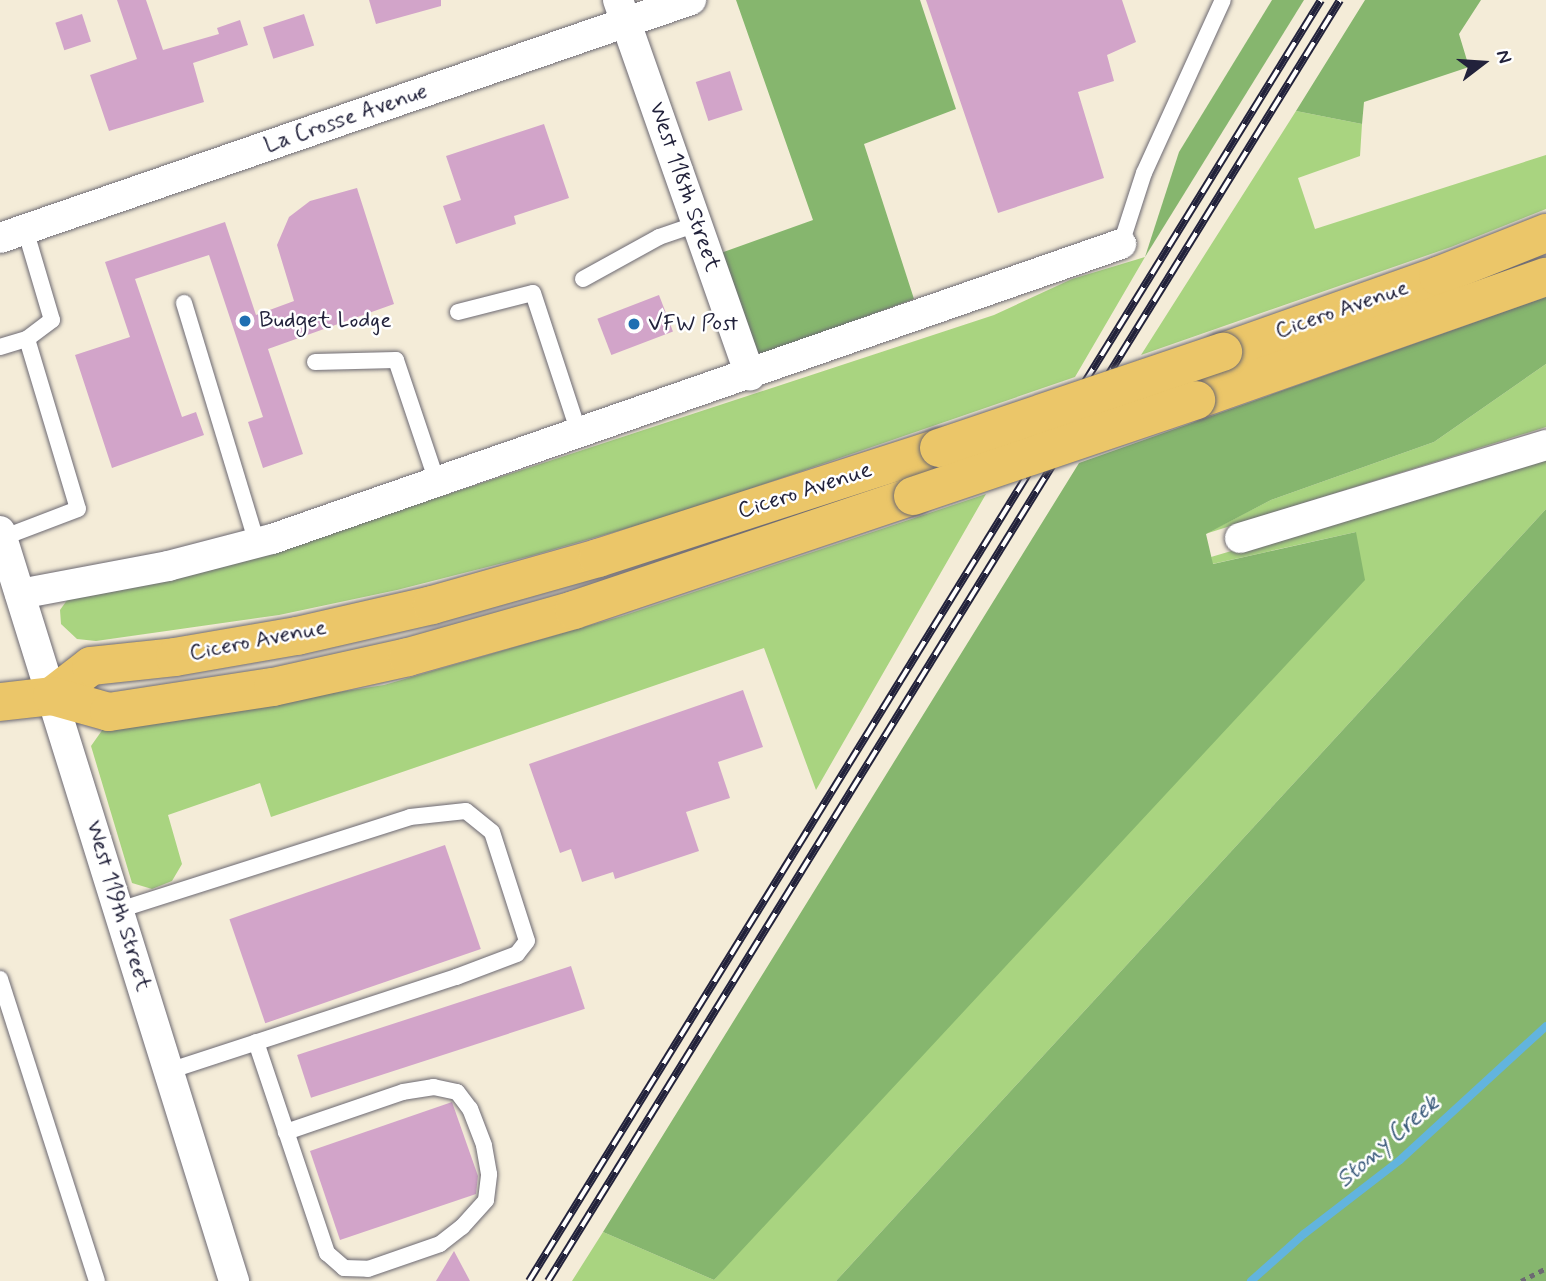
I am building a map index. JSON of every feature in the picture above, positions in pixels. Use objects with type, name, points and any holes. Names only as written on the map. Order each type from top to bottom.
[{"type":"main road","name":"Cicero Avenue","points":[[52,696],[92,666],[175,657],[284,638],[432,605],[598,558],[939,448],[1223,352],[1438,276],[1546,233]]},
{"type":"main road","name":"Cicero Avenue","points":[[0,702],[52,696],[109,712],[273,687],[395,660],[574,610],[1196,400],[1546,277]]},
{"type":"street","name":"La Crosse Avenue","points":[[13,233],[622,11],[691,0]]},
{"type":"street","name":"West 118th Street","points":[[622,11],[750,374]]},
{"type":"street","points":[[20,594],[168,566],[257,543],[1121,244]]},
{"type":"street","points":[[1240,538],[1546,444]]},
{"type":"street","name":"West 119th Street","points":[[1,535],[234,1281]]},
{"type":"lane","points":[[1121,244],[1144,173],[1223,0]]},
{"type":"lane","points":[[583,279],[659,237],[696,224]]},
{"type":"lane","points":[[0,347],[27,339],[52,320],[13,233]]},
{"type":"lane","points":[[458,313],[533,293],[579,433]]},
{"type":"lane","points":[[184,303],[257,543]]},
{"type":"lane","points":[[1,535],[78,509],[27,339]]},
{"type":"lane","points":[[315,362],[396,360],[437,482]]},
{"type":"lane","points":[[119,910],[410,817],[466,811],[492,832],[527,940],[517,954],[169,1070]]},
{"type":"lane","points":[[0,979],[97,1281]]},
{"type":"lane","points":[[256,1042],[286,1132],[327,1253],[344,1268],[368,1269],[440,1244],[462,1227],[486,1200],[489,1174],[484,1145],[470,1109],[457,1093],[434,1087],[403,1092],[286,1132]]},
{"type":"path","points":[[1521,1281],[1546,1268]]},
{"type":"green space","points":[[736,0],[920,0],[956,109],[864,144],[914,299],[755,357],[718,254],[813,220]]},
{"type":"green space","points":[[1272,0],[1304,0],[1145,257],[1179,152]]},
{"type":"green space","points":[[1365,0],[1481,0],[1459,34],[1469,67],[1364,102],[1362,124],[1296,111]]},
{"type":"green space","points":[[1296,111],[1362,124],[1360,156],[1298,178],[1315,229],[1546,155],[1546,209],[1451,247],[1141,355]]},
{"type":"green space","points":[[1145,257],[1075,377],[680,513],[531,556],[397,590],[279,615],[96,641],[77,639],[61,624],[60,610],[70,596],[339,530],[994,315],[1072,279]]},
{"type":"green space","points":[[1546,297],[1546,364],[1434,442],[1271,500],[1206,534],[1213,564],[1356,532],[1365,580],[714,1280],[603,1232],[1079,463]]},
{"type":"green space","points":[[1546,364],[1546,427],[1205,534],[1271,500],[1434,442]]},
{"type":"green space","points":[[1546,458],[1546,509],[836,1281],[572,1281],[603,1232],[714,1280],[1356,532],[1212,564],[1211,557]]},
{"type":"green space","points":[[986,494],[816,790],[764,648],[271,817],[260,783],[168,815],[182,864],[172,881],[152,889],[132,883],[91,746],[103,729],[384,685],[622,616]]},
{"type":"green space","points":[[1546,509],[1546,1281],[836,1281]]},
{"type":"building","points":[[117,0],[146,0],[163,50],[219,34],[217,28],[240,20],[248,45],[193,63],[204,102],[109,131],[90,75],[137,59]]},
{"type":"building","points":[[369,0],[441,0],[441,6],[376,24]]},
{"type":"building","points":[[926,0],[1122,0],[1136,42],[1107,55],[1114,81],[1078,92],[1104,178],[998,213]]},
{"type":"building","points":[[82,14],[91,42],[64,50],[55,23]]},
{"type":"building","points":[[304,14],[314,45],[273,59],[263,27]]},
{"type":"building","points":[[730,71],[743,110],[708,121],[696,82]]},
{"type":"building","points":[[544,124],[569,198],[514,216],[516,224],[456,244],[443,206],[461,200],[446,156]]},
{"type":"building","points":[[357,188],[394,304],[268,349],[303,454],[263,468],[248,422],[263,417],[209,255],[135,279],[182,417],[196,412],[204,435],[112,468],[75,355],[130,337],[105,262],[225,222],[256,315],[294,301],[277,245],[289,217],[310,201]]},
{"type":"building","name":"VFW Post","points":[[659,295],[673,331],[611,355],[597,319]]},
{"type":"building","points":[[743,690],[763,747],[718,762],[730,798],[686,812],[699,851],[615,879],[613,872],[582,882],[571,849],[560,853],[529,764]]},
{"type":"building","points":[[445,845],[481,949],[265,1023],[229,919]]},
{"type":"building","points":[[571,966],[585,1009],[311,1098],[297,1055]]},
{"type":"building","points":[[452,1102],[478,1176],[476,1194],[340,1240],[310,1151]]},
{"type":"building","points":[[454,1251],[470,1281],[436,1281]]},
{"type":"waterway","name":"Stony Creek","points":[[1251,1281],[1304,1234],[1400,1160],[1546,1026]]},
{"type":"railway","points":[[529,1281],[1321,0]]},
{"type":"railway","points":[[548,1281],[1340,0]]},
{"type":"place","name":"Budget Lodge","points":[[245,321]]},
{"type":"place","name":"VFW Post","points":[[634,324]]}]
